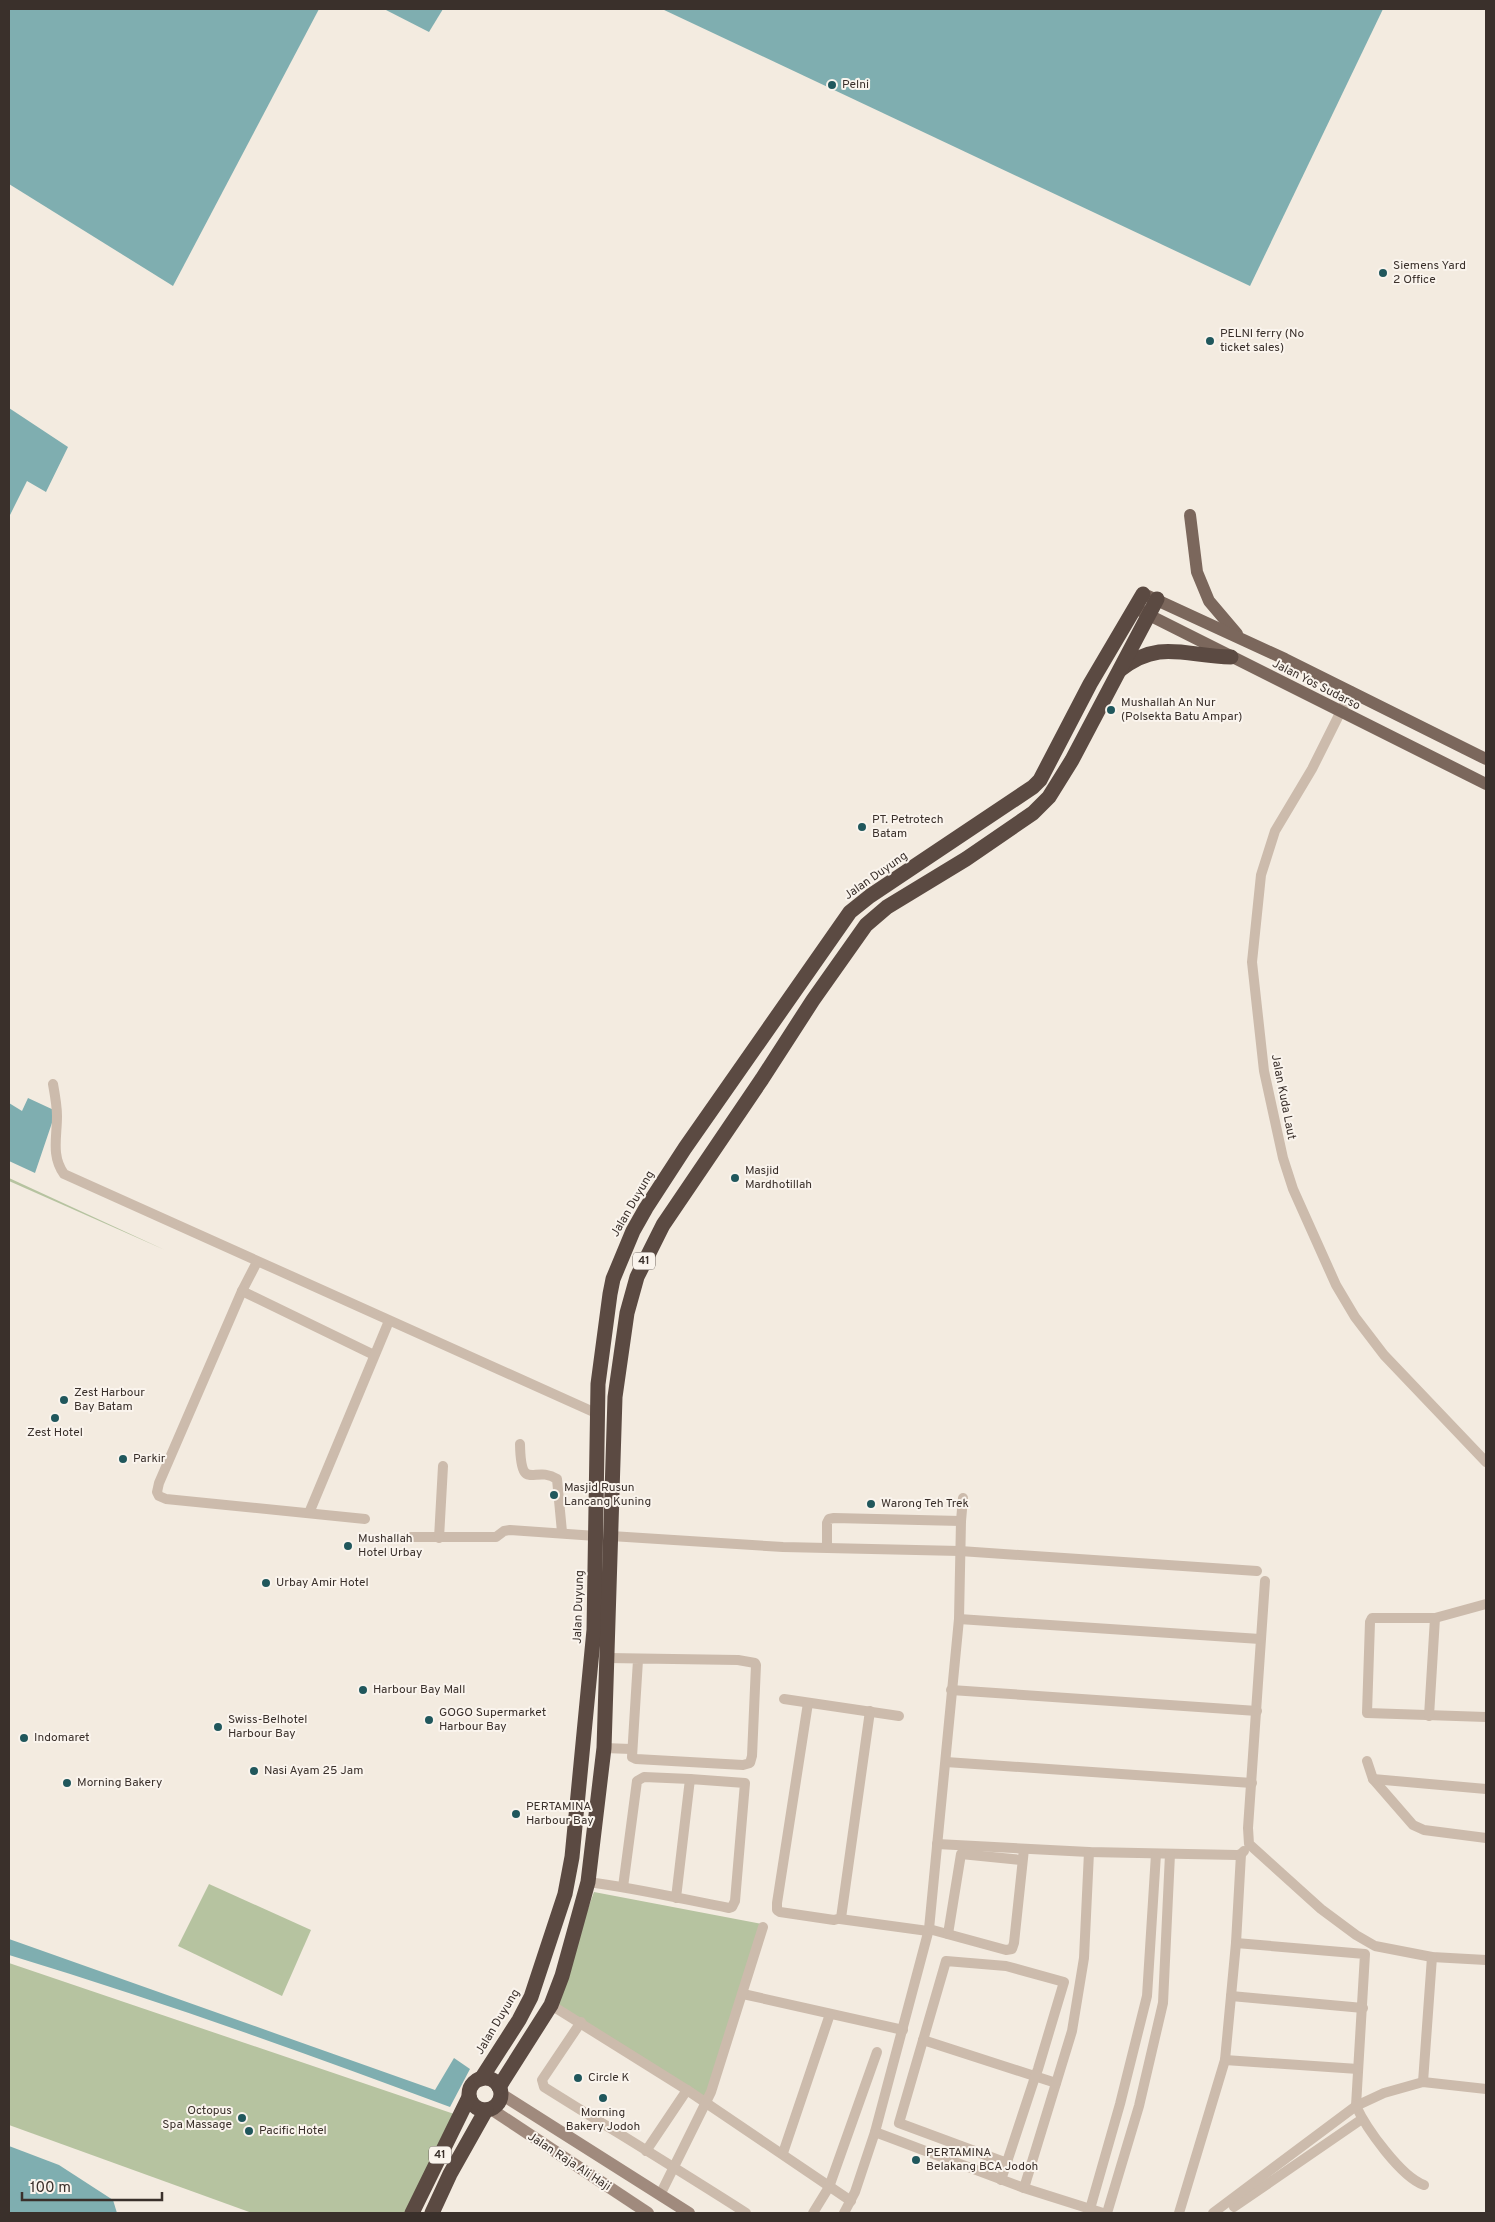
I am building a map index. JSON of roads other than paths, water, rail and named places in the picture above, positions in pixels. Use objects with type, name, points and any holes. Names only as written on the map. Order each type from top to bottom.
[{"type":"highway","name":"Jalan Duyung","points":[[480,2079],[527,2007],[565,1894],[572,1857],[585,1734],[615,1397],[630,1297],[637,1277],[663,1225],[860,931],[887,908],[966,858],[1042,805],[1068,767],[1117,673],[1150,596]]},
{"type":"highway","name":"Jalan Duyung","points":[[500,2091],[551,2005],[562,1976],[588,1882],[604,1741],[608,1658],[598,1384],[613,1279],[637,1223],[685,1148],[850,912],[870,896],[1034,787],[1040,780],[1090,684],[1142,612]]},
{"type":"highway","points":[[1117,673],[1135,660],[1156,652],[1172,650],[1212,657],[1231,657]]},
{"type":"highway","points":[[685,1148],[706,1160]]},
{"type":"highway","points":[[585,1734],[604,1741]]},
{"type":"highway","points":[[480,2079],[490,2080],[500,2091]]},
{"type":"highway","name":"41","points":[[412,2213],[469,2097],[472,2084],[480,2079]]},
{"type":"highway","name":"41","points":[[432,2213],[450,2174],[488,2110],[498,2103],[500,2091]]},
{"type":"highway","points":[[469,2097],[477,2108],[488,2110]]},
{"type":"main road","points":[[1190,515],[1194,556],[1200,579],[1209,601],[1240,637]]},
{"type":"main road","name":"Jalan Yos Sudarso","points":[[1150,596],[1240,637],[1486,759]]},
{"type":"main road","name":"Jalan Yos Sudarso","points":[[1142,612],[1486,784]]},
{"type":"main road","name":"Jalan Raja Ali Haji","points":[[500,2091],[689,2213]]},
{"type":"main road","name":"Jalan Raja Ali Haji","points":[[488,2110],[648,2213]]},
{"type":"main road","points":[[551,2150],[563,2132]]},
{"type":"street","name":"Jalan Kuda Laut","points":[[1350,691],[1312,769],[1276,830],[1261,875],[1252,962],[1257,1023],[1274,1123],[1293,1189],[1336,1285],[1355,1316],[1384,1355],[1486,1462]]},
{"type":"street","points":[[54,1084],[57,1116],[55,1151],[58,1168],[64,1174],[598,1414]]},
{"type":"street","points":[[257,1262],[242,1291],[159,1483],[157,1492],[159,1496],[166,1499],[365,1519]]},
{"type":"street","points":[[242,1291],[374,1355]]},
{"type":"street","points":[[309,1512],[389,1321]]},
{"type":"street","points":[[520,1444],[520,1463],[524,1472],[529,1475],[551,1476],[557,1479],[562,1532]]},
{"type":"street","points":[[439,1538],[443,1466]]},
{"type":"street","points":[[844,2213],[851,2201],[875,2132],[928,1930],[959,1620],[963,1498]]},
{"type":"street","points":[[827,1546],[827,1523],[829,1519],[961,1521]]},
{"type":"street","points":[[408,1537],[496,1537],[506,1530],[562,1532],[783,1547],[827,1546],[960,1551],[1257,1572]]},
{"type":"street","points":[[1178,2213],[1225,2060],[1236,1943],[1241,1854],[1249,1844],[1248,1828],[1265,1580]]},
{"type":"street","points":[[1486,1604],[1436,1618],[1373,1617],[1370,1622],[1367,1713],[1486,1717]]},
{"type":"street","points":[[1429,1716],[1436,1618]]},
{"type":"street","points":[[959,1620],[1260,1640]]},
{"type":"street","points":[[608,1658],[638,1660],[738,1660],[754,1663],[756,1666],[752,1756],[750,1763],[743,1765],[633,1758],[631,1749],[638,1660]]},
{"type":"street","points":[[952,1690],[1257,1711]]},
{"type":"street","points":[[784,1699],[899,1716]]},
{"type":"street","points":[[808,1702],[777,1910],[780,1912],[928,1930],[1006,1950],[1013,1947],[1024,1849]]},
{"type":"street","points":[[840,1919],[870,1712]]},
{"type":"street","points":[[604,1741],[631,1749]]},
{"type":"street","points":[[1367,1761],[1373,1779],[1413,1825],[1424,1830],[1486,1838]]},
{"type":"street","points":[[946,1762],[1252,1783]]},
{"type":"street","points":[[588,1882],[729,1908],[735,1901],[746,1785],[739,1781],[690,1778],[644,1777],[637,1781],[623,1887]]},
{"type":"street","points":[[676,1898],[690,1778]]},
{"type":"street","points":[[1373,1779],[1486,1789]]},
{"type":"street","points":[[937,1844],[1089,1852],[1241,1854]]},
{"type":"street","points":[[1249,1844],[1321,1909],[1366,1942],[1394,1951],[1432,1957],[1486,1960]]},
{"type":"street","points":[[1024,2188],[1072,2031],[1084,1958],[1089,1852]]},
{"type":"street","points":[[948,1934],[962,1854],[1022,1860]]},
{"type":"street","points":[[1100,2212],[1120,2104],[1147,1996],[1156,1854]]},
{"type":"street","points":[[1100,2212],[1139,2106],[1163,2003],[1170,1854]]},
{"type":"street","points":[[660,2195],[706,2103],[743,1994],[763,1927]]},
{"type":"street","points":[[1236,1943],[1365,1954],[1356,2106],[1362,2119],[1402,2171],[1414,2181],[1424,2185]]},
{"type":"street","points":[[1423,2082],[1432,1957]]},
{"type":"street","points":[[1001,2180],[1007,2163],[1035,2077],[1064,1982],[1006,1966],[946,1961],[899,2123],[1007,2163]]},
{"type":"street","points":[[743,1994],[903,2030]]},
{"type":"street","points":[[1231,1996],[1363,2008]]},
{"type":"street","points":[[551,2005],[687,2090],[783,2153],[851,2201]]},
{"type":"street","points":[[783,2153],[830,2014]]},
{"type":"street","points":[[581,2022],[546,2074],[542,2084],[544,2087],[746,2213]]},
{"type":"street","points":[[923,2040],[1056,2084]]},
{"type":"street","points":[[814,2213],[829,2187],[876,2052]]},
{"type":"street","points":[[1225,2060],[1358,2069]]},
{"type":"street","points":[[1233,2207],[1356,2106],[1384,2093],[1423,2082],[1486,2089]]},
{"type":"street","points":[[646,2151],[687,2090]]},
{"type":"street","points":[[1213,2213],[1233,2207],[1362,2119]]},
{"type":"street","points":[[875,2132],[1001,2180],[1100,2212]]},
{"type":"street","points":[[969,2168],[977,2152]]},
{"type":"water","points":[[9,9],[319,9],[173,286],[9,184]]},
{"type":"water","points":[[384,9],[443,9],[429,32]]},
{"type":"water","points":[[662,9],[1383,9],[1250,286]]},
{"type":"water","points":[[9,408],[68,447],[46,492],[27,481],[9,517]]},
{"type":"water","points":[[28,1098],[56,1111],[35,1173],[9,1161],[9,1103],[22,1111]]},
{"type":"water","points":[[9,1939],[435,2090],[454,2058],[470,2069],[450,2107],[231,2028],[9,1955]]},
{"type":"water","points":[[9,2146],[59,2165],[113,2200],[117,2213],[9,2213]]},
{"type":"place","name":"Pelni","points":[[832,85]]},
{"type":"place","name":"Siemens Yard 2 Office","points":[[1383,273]]},
{"type":"place","name":"PELNI ferry (No ticket sales)","points":[[1210,341]]},
{"type":"place","name":"Mushallah An Nur (Polsekta Batu Ampar)","points":[[1111,710]]},
{"type":"place","name":"PT. Petrotech Batam","points":[[862,827]]},
{"type":"place","name":"Masjid Mardhotillah","points":[[735,1178]]},
{"type":"place","name":"Zest Harbour Bay Batam","points":[[64,1400]]},
{"type":"place","name":"Zest Hotel","points":[[55,1418]]},
{"type":"place","name":"Parkir","points":[[123,1459]]},
{"type":"place","name":"Masjid Rusun Lancang Kuning","points":[[554,1495]]},
{"type":"place","name":"Warong Teh Trek","points":[[871,1504]]},
{"type":"place","name":"Mushallah Hotel Urbay","points":[[348,1546]]},
{"type":"place","name":"Urbay Amir Hotel","points":[[266,1583]]},
{"type":"place","name":"Harbour Bay Mall","points":[[363,1690]]},
{"type":"place","name":"GOGO Supermarket Harbour Bay","points":[[429,1720]]},
{"type":"place","name":"Swiss-Belhotel Harbour Bay","points":[[218,1727]]},
{"type":"place","name":"Indomaret","points":[[24,1738]]},
{"type":"place","name":"Nasi Ayam 25 Jam","points":[[254,1771]]},
{"type":"place","name":"Morning Bakery","points":[[67,1783]]},
{"type":"place","name":"PERTAMINA Harbour Bay","points":[[516,1814]]},
{"type":"place","name":"Circle K","points":[[578,2078]]},
{"type":"place","name":"Morning Bakery Jodoh","points":[[603,2098]]},
{"type":"place","name":"Octopus Spa Massage","points":[[242,2118]]},
{"type":"place","name":"Pacific Hotel","points":[[249,2131]]},
{"type":"place","name":"PERTAMINA Belakang BCA Jodoh","points":[[916,2160]]}]
